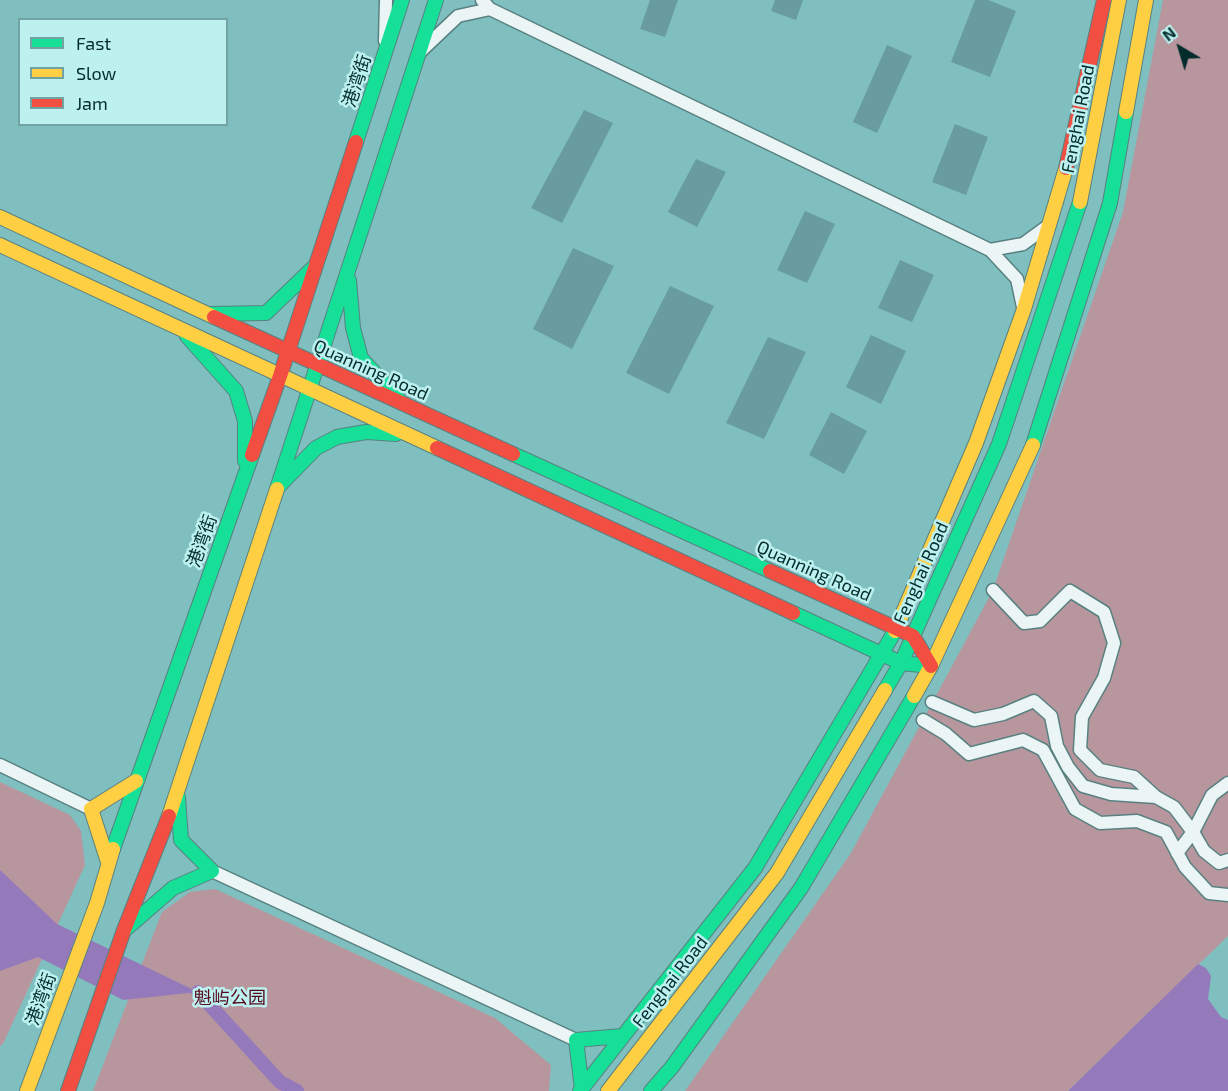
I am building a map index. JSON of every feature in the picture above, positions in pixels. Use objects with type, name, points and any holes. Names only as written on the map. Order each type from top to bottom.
[{"type":"street","points":[[384,54],[386,0]]},
{"type":"street","name":"港湾街","points":[[27,1091],[97,903],[108,862],[136,781],[280,376],[402,0]]},
{"type":"street","points":[[69,1091],[124,933],[178,793],[436,0]]},
{"type":"street","points":[[581,1090],[755,868],[897,628],[976,443],[1024,309],[1062,185],[1104,0]]},
{"type":"street","name":"Fenghai Road","points":[[608,1091],[777,873],[901,663],[999,444],[1080,202],[1119,0]]},
{"type":"street","points":[[651,1091],[672,1067],[801,888],[931,666],[1030,454],[1110,203],[1146,0]]},
{"type":"street","points":[[418,54],[458,16],[486,5],[990,250],[1017,279],[1024,309]]},
{"type":"street","name":"Quanning Road","points":[[0,217],[318,366],[913,636]]},
{"type":"street","points":[[990,250],[1023,244],[1049,225]]},
{"type":"street","points":[[0,245],[881,654],[901,663],[931,666]]},
{"type":"street","points":[[208,315],[266,313],[317,264]]},
{"type":"street","points":[[348,271],[353,328],[361,358],[404,405]]},
{"type":"street","points":[[182,330],[236,391],[245,421],[245,475]]},
{"type":"street","points":[[276,488],[316,448],[337,437],[366,432],[406,435]]},
{"type":"street","points":[[993,590],[1024,623],[1040,621],[1070,591],[1104,612],[1114,643],[1104,678],[1082,717],[1080,750],[1100,770],[1134,777],[1156,797],[1174,807],[1204,851],[1220,863],[1228,860]]},
{"type":"street","points":[[913,636],[931,666]]},
{"type":"street","points":[[932,702],[974,720],[1003,714],[1034,701],[1051,716],[1057,746],[1068,767],[1083,786],[1111,794],[1156,797]]},
{"type":"street","points":[[923,720],[946,734],[969,754],[1023,740],[1043,750],[1075,809],[1100,823],[1137,821],[1166,832],[1185,867],[1209,893],[1228,895]]},
{"type":"street","points":[[0,765],[91,809],[108,862]]},
{"type":"street","points":[[91,809],[136,781]]},
{"type":"street","points":[[1177,853],[1193,832],[1212,795],[1228,783]]},
{"type":"street","points":[[178,793],[181,840],[212,871],[576,1040],[622,1036]]},
{"type":"street","points":[[124,933],[173,888],[212,871]]},
{"type":"street","points":[[576,1040],[581,1090]]},
{"type":"green space","points":[[1163,0],[1228,0],[1228,936],[1068,1091],[685,1091],[851,853],[993,590],[1123,212]]},
{"type":"green space","points":[[0,782],[70,815],[81,831],[85,865],[3,1044],[0,1046]]},
{"type":"green space","name":"魁屿公园","points":[[215,889],[495,1018],[551,1065],[549,1091],[93,1091],[162,912],[190,892]]},
{"type":"shaded area","points":[[0,870],[57,924],[198,992],[123,1000],[38,957],[0,971]]},
{"type":"shaded area","points":[[1198,964],[1206,968],[1211,976],[1208,999],[1221,1017],[1228,1020],[1228,1091],[1068,1091]]},
{"type":"building","points":[[650,0],[678,0],[665,37],[640,29]]},
{"type":"building","points":[[775,0],[803,0],[796,20],[771,11]]},
{"type":"building","points":[[975,0],[988,0],[1016,11],[990,77],[951,62]]},
{"type":"building","points":[[887,45],[912,56],[877,133],[853,122]]},
{"type":"building","points":[[584,110],[613,123],[562,223],[531,208]]},
{"type":"building","points":[[955,124],[988,137],[966,195],[932,182]]},
{"type":"building","points":[[696,159],[726,172],[697,227],[668,212]]},
{"type":"building","points":[[805,211],[835,224],[807,283],[777,270]]},
{"type":"building","points":[[573,248],[614,266],[572,349],[533,329]]},
{"type":"building","points":[[900,260],[934,275],[912,322],[878,308]]},
{"type":"building","points":[[670,286],[714,306],[669,394],[626,373]]},
{"type":"building","points":[[871,335],[906,351],[881,404],[846,387]]},
{"type":"building","points":[[768,337],[806,352],[764,439],[726,423]]},
{"type":"building","points":[[831,412],[867,431],[844,474],[809,455]]},
{"type":"waterway","points":[[198,992],[280,1082],[297,1091]]},
{"type":"traffic: fast","points":[[356,142],[402,0]]},
{"type":"traffic: fast","points":[[277,489],[436,0]]},
{"type":"traffic: fast","points":[[1033,445],[1110,203],[1126,112]]},
{"type":"traffic: fast","points":[[885,690],[901,663],[999,444],[1080,202]]},
{"type":"traffic: fast","points":[[211,314],[266,313],[314,267]]},
{"type":"traffic: fast","points":[[349,280],[353,328],[361,358],[399,400]]},
{"type":"traffic: fast","points":[[187,336],[236,391],[245,421],[245,461]]},
{"type":"traffic: fast","points":[[279,486],[316,448],[337,437],[366,432],[396,434]]},
{"type":"traffic: fast","points":[[513,454],[770,571]]},
{"type":"traffic: fast","points":[[113,849],[252,455]]},
{"type":"traffic: fast","points":[[793,613],[901,663],[931,666]]},
{"type":"traffic: fast","points":[[580,1091],[755,868],[895,631]]},
{"type":"traffic: fast","points":[[651,1091],[672,1067],[801,888],[914,696]]},
{"type":"traffic: fast","points":[[127,928],[173,888],[212,871],[181,840],[178,797]]},
{"type":"traffic: fast","points":[[582,1089],[576,1040],[622,1036]]},
{"type":"traffic: slow","points":[[1080,202],[1119,0]]},
{"type":"traffic: slow","points":[[1126,112],[1146,0]]},
{"type":"traffic: slow","points":[[895,631],[976,443],[1024,309],[1066,168]]},
{"type":"traffic: slow","points":[[0,217],[214,317]]},
{"type":"traffic: slow","points":[[0,245],[437,448]]},
{"type":"traffic: slow","points":[[914,696],[931,666],[1033,445]]},
{"type":"traffic: slow","points":[[169,816],[277,489]]},
{"type":"traffic: slow","points":[[608,1091],[777,873],[885,690]]},
{"type":"traffic: slow","points":[[108,862],[91,809],[136,781]]},
{"type":"traffic: slow","points":[[27,1091],[97,903],[113,849]]},
{"type":"traffic: jam","points":[[1066,168],[1104,0]]},
{"type":"traffic: jam","points":[[252,455],[356,142]]},
{"type":"traffic: jam","points":[[214,317],[513,454]]},
{"type":"traffic: jam","points":[[437,448],[793,613]]},
{"type":"traffic: jam","points":[[770,571],[913,636],[931,666]]},
{"type":"traffic: jam","points":[[68,1091],[124,930],[169,816]]}]
